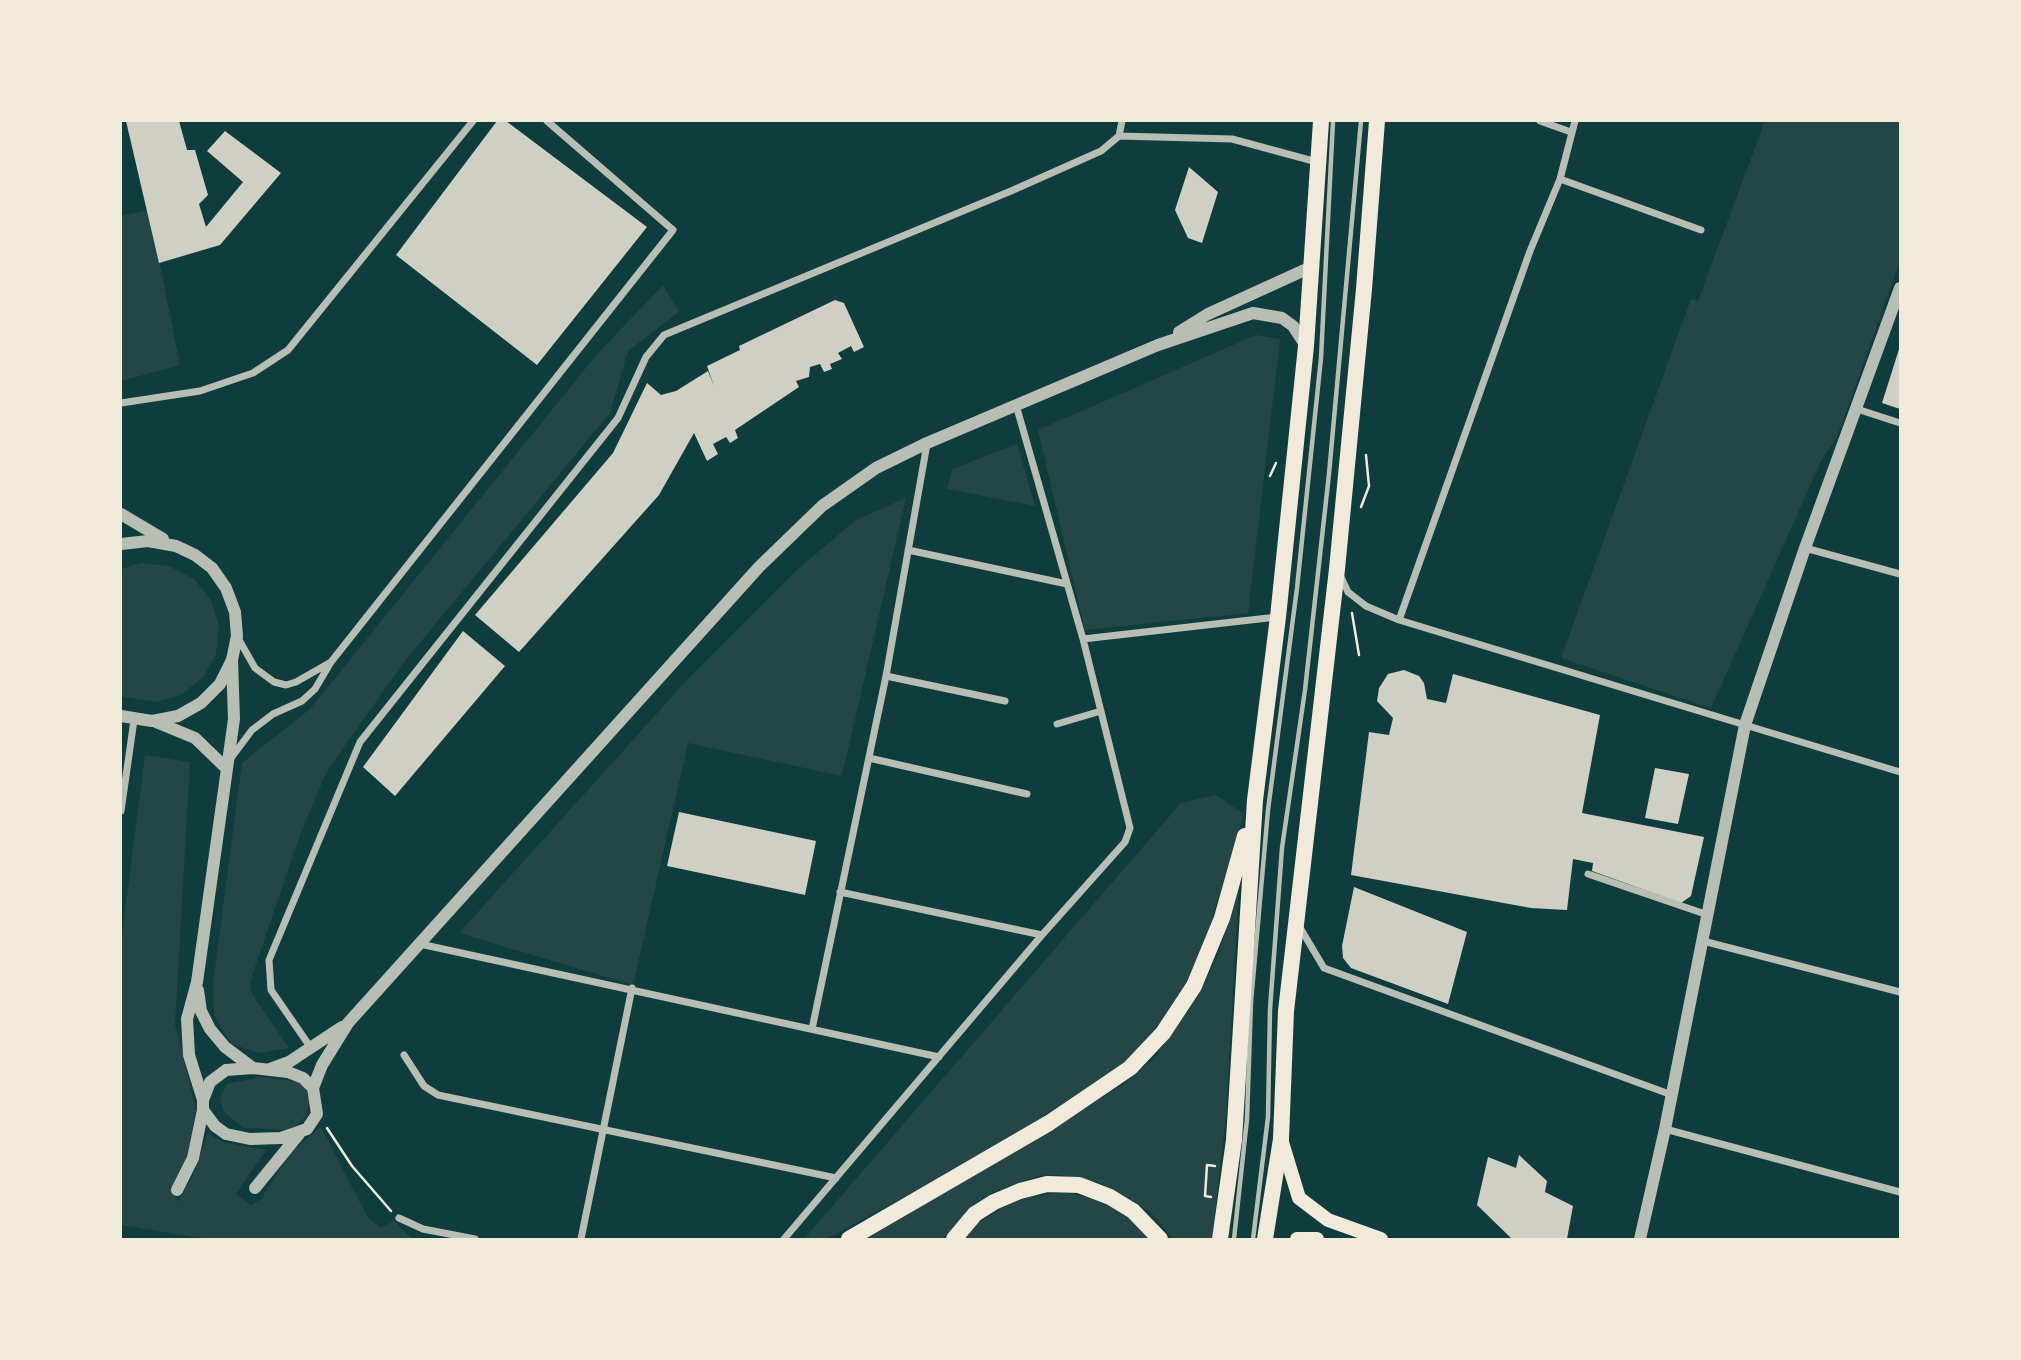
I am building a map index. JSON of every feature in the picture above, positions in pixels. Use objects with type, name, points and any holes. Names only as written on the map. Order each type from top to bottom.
[{"type":"highway","points":[[1220,1239],[1234,1140],[1255,800],[1278,617],[1306,346],[1309,268],[1321,121]]},
{"type":"highway","points":[[1265,1239],[1281,1139],[1286,1012],[1337,569],[1377,121]]},
{"type":"highway","points":[[849,1239],[1049,1123],[1110,1084],[1149,1049],[1195,986],[1209,956],[1233,884],[1255,800]]},
{"type":"highway","points":[[954,1239],[975,1214],[994,1202],[1047,1184],[1079,1185],[1110,1197],[1133,1211],[1160,1239]]},
{"type":"main road","points":[[1281,1139],[1299,1198],[1304,1203],[1328,1220],[1381,1239]]},
{"type":"main road","points":[[1297,1239],[1317,1239]]},
{"type":"street","points":[[121,403],[200,391],[253,373],[288,350],[473,121]]},
{"type":"street","points":[[225,767],[252,730],[273,714],[302,701],[315,689],[331,662],[673,230],[547,121]]},
{"type":"street","points":[[311,1048],[271,990],[269,960],[360,742],[618,418],[646,357],[664,335],[1101,151],[1119,136],[1122,121]]},
{"type":"street","points":[[1540,121],[1571,132]]},
{"type":"street","points":[[1399,620],[1530,251],[1560,178],[1575,121]]},
{"type":"street","points":[[1119,136],[1232,139],[1317,162]]},
{"type":"street","points":[[1560,178],[1701,230]]},
{"type":"street","points":[[1158,345],[1208,314],[1309,268]]},
{"type":"street","points":[[1640,1239],[1672,1095],[1745,725],[1805,548],[1900,288]]},
{"type":"street","points":[[255,1188],[300,1133],[313,1122],[317,1114],[313,1088],[321,1065],[348,1023],[759,567],[822,506],[876,468],[927,443],[1158,345],[1253,313],[1282,318],[1293,326],[1306,346]]},
{"type":"street","points":[[784,1239],[1042,935],[1125,842],[1130,828],[1083,639],[1016,404]]},
{"type":"street","points":[[1857,409],[1900,423]]},
{"type":"street","points":[[811,1028],[886,676],[927,443]]},
{"type":"street","points":[[121,514],[140,528],[212,568],[226,588],[235,611],[237,636],[232,660],[234,719],[225,767],[197,982],[187,1019],[189,1055],[203,1105],[215,1126],[238,1137],[264,1139],[300,1133]]},
{"type":"street","points":[[121,544],[148,541],[176,546]]},
{"type":"street","points":[[1805,548],[1900,574]]},
{"type":"street","points":[[908,550],[1067,584]]},
{"type":"street","points":[[1337,569],[1348,592],[1366,606],[1399,620],[1900,772]]},
{"type":"street","points":[[1083,639],[1278,617]]},
{"type":"street","points":[[237,636],[255,667],[274,682],[286,685],[296,682],[331,662]]},
{"type":"street","points":[[121,716],[152,721],[178,716],[201,703],[220,684],[232,660]]},
{"type":"street","points":[[886,676],[1005,701]]},
{"type":"street","points":[[1057,724],[1101,711]]},
{"type":"street","points":[[121,811],[134,720]]},
{"type":"street","points":[[152,721],[195,738],[225,767]]},
{"type":"street","points":[[869,758],[1027,793]]},
{"type":"street","points":[[1588,874],[1708,915]]},
{"type":"street","points":[[841,892],[1042,935]]},
{"type":"street","points":[[1295,919],[1324,968],[1672,1095]]},
{"type":"street","points":[[1703,941],[1900,992]]},
{"type":"street","points":[[419,943],[939,1057]]},
{"type":"street","points":[[197,982],[201,1011],[210,1029],[225,1047],[253,1068]]},
{"type":"street","points":[[581,1239],[632,988]]},
{"type":"street","points":[[270,1069],[289,1062],[348,1023]]},
{"type":"street","points":[[404,1055],[430,1092],[836,1178]]},
{"type":"street","points":[[177,1190],[193,1158],[203,1105],[216,1074],[253,1068],[270,1069],[303,1078],[313,1088]]},
{"type":"street","points":[[1665,1129],[1900,1192]]},
{"type":"street","points":[[399,1217],[423,1229],[475,1239]]},
{"type":"lane","points":[[1234,1239],[1248,1119],[1251,1002],[1268,810],[1297,589],[1321,358],[1332,121]]},
{"type":"lane","points":[[1253,1239],[1268,1117],[1270,1009],[1282,848],[1305,690],[1329,474],[1361,121]]},
{"type":"path","points":[[1360,510],[1369,486],[1366,454]]},
{"type":"path","points":[[1352,613],[1359,655]]},
{"type":"path","points":[[317,1114],[373,1192],[399,1217]]},
{"type":"path","points":[[1205,1196],[1207,1165]]},
{"type":"shaded area","points":[[1765,121],[1900,122],[1900,261],[1837,437],[1821,461],[1711,708],[1561,658],[1691,299],[1698,301]]},
{"type":"shaded area","points":[[149,210],[180,365],[121,381],[121,216]]},
{"type":"shaded area","points":[[663,285],[679,312],[628,351],[610,413],[404,662],[327,771],[301,832],[250,982],[252,994],[289,1048],[260,1053],[231,1044],[214,1015],[213,983],[242,763],[310,709],[598,353]]},
{"type":"shaded area","points":[[1256,335],[1280,339],[1248,613],[1085,630],[1038,430]]},
{"type":"shaded area","points":[[1017,444],[1035,506],[947,489],[952,469]]},
{"type":"shaded area","points":[[906,498],[842,776],[688,743],[633,985],[459,933],[687,680],[796,571],[856,520]]},
{"type":"shaded area","points":[[141,563],[169,566],[194,579],[211,600],[219,626],[216,654],[203,677],[181,695],[155,702],[121,696],[121,569]]},
{"type":"shaded area","points":[[145,755],[190,762],[175,1024],[196,1110],[188,1154],[172,1188],[178,1202],[193,1176],[208,1133],[222,1142],[266,1150],[236,1194],[251,1205],[261,1199],[291,1152],[321,1127],[368,1218],[381,1228],[394,1221],[412,1239],[207,1239],[121,1225],[121,943]]},
{"type":"shaded area","points":[[1216,795],[1244,814],[1197,969],[1170,1010],[1131,1058],[1091,1090],[985,1154],[826,1239],[804,1239],[1181,803]]},
{"type":"shaded area","points":[[1239,885],[1226,1114],[1212,1239],[1173,1239],[1152,1214],[1129,1198],[1097,1182],[1058,1175],[1038,1176],[993,1192],[975,1203],[943,1239],[866,1239],[1126,1083],[1155,1057],[1198,996],[1218,955]]},
{"type":"shaded area","points":[[260,1077],[298,1082],[306,1090],[309,1102],[306,1116],[297,1125],[286,1130],[244,1128],[224,1112],[220,1098],[227,1084]]},
{"type":"shaded area","points":[[1061,1192],[1088,1197],[1115,1209],[1140,1226],[1151,1239],[964,1239],[977,1224],[1002,1208],[1026,1198]]},
{"type":"building","points":[[126,121],[179,121],[187,150],[195,150],[208,195],[199,204],[206,227],[243,182],[207,151],[225,131],[281,173],[220,245],[159,263]]},
{"type":"building","points":[[497,121],[506,121],[647,227],[537,365],[396,255]]},
{"type":"building","points":[[1189,167],[1218,192],[1202,243],[1188,238],[1175,210]]},
{"type":"building","points":[[835,300],[844,303],[864,347],[854,352],[851,346],[838,353],[842,359],[830,364],[832,369],[824,372],[820,364],[810,367],[809,377],[796,381],[799,387],[735,430],[738,438],[730,443],[726,437],[713,444],[718,454],[707,461],[694,433],[659,495],[519,652],[475,615],[613,453],[647,383],[661,395],[676,391],[708,371],[714,386],[707,366],[740,350],[739,346]]},
{"type":"building","points":[[1900,346],[1900,409],[1882,403]]},
{"type":"building","points":[[463,631],[505,666],[395,796],[363,767]]},
{"type":"building","points":[[1404,670],[1419,676],[1424,683],[1427,699],[1446,703],[1453,674],[1600,715],[1582,813],[1704,837],[1691,896],[1681,903],[1592,871],[1593,863],[1573,859],[1567,910],[1531,908],[1351,875],[1369,732],[1389,735],[1393,718],[1377,701],[1379,688],[1388,674]]},
{"type":"building","points":[[1655,768],[1689,774],[1678,824],[1645,818]]},
{"type":"building","points":[[679,812],[816,841],[805,895],[667,866]]},
{"type":"building","points":[[1354,887],[1467,932],[1448,1004],[1351,968],[1343,958],[1342,946]]},
{"type":"building","points":[[1519,1155],[1547,1181],[1545,1192],[1573,1206],[1567,1239],[1512,1239],[1477,1205],[1488,1157],[1516,1168]]}]
